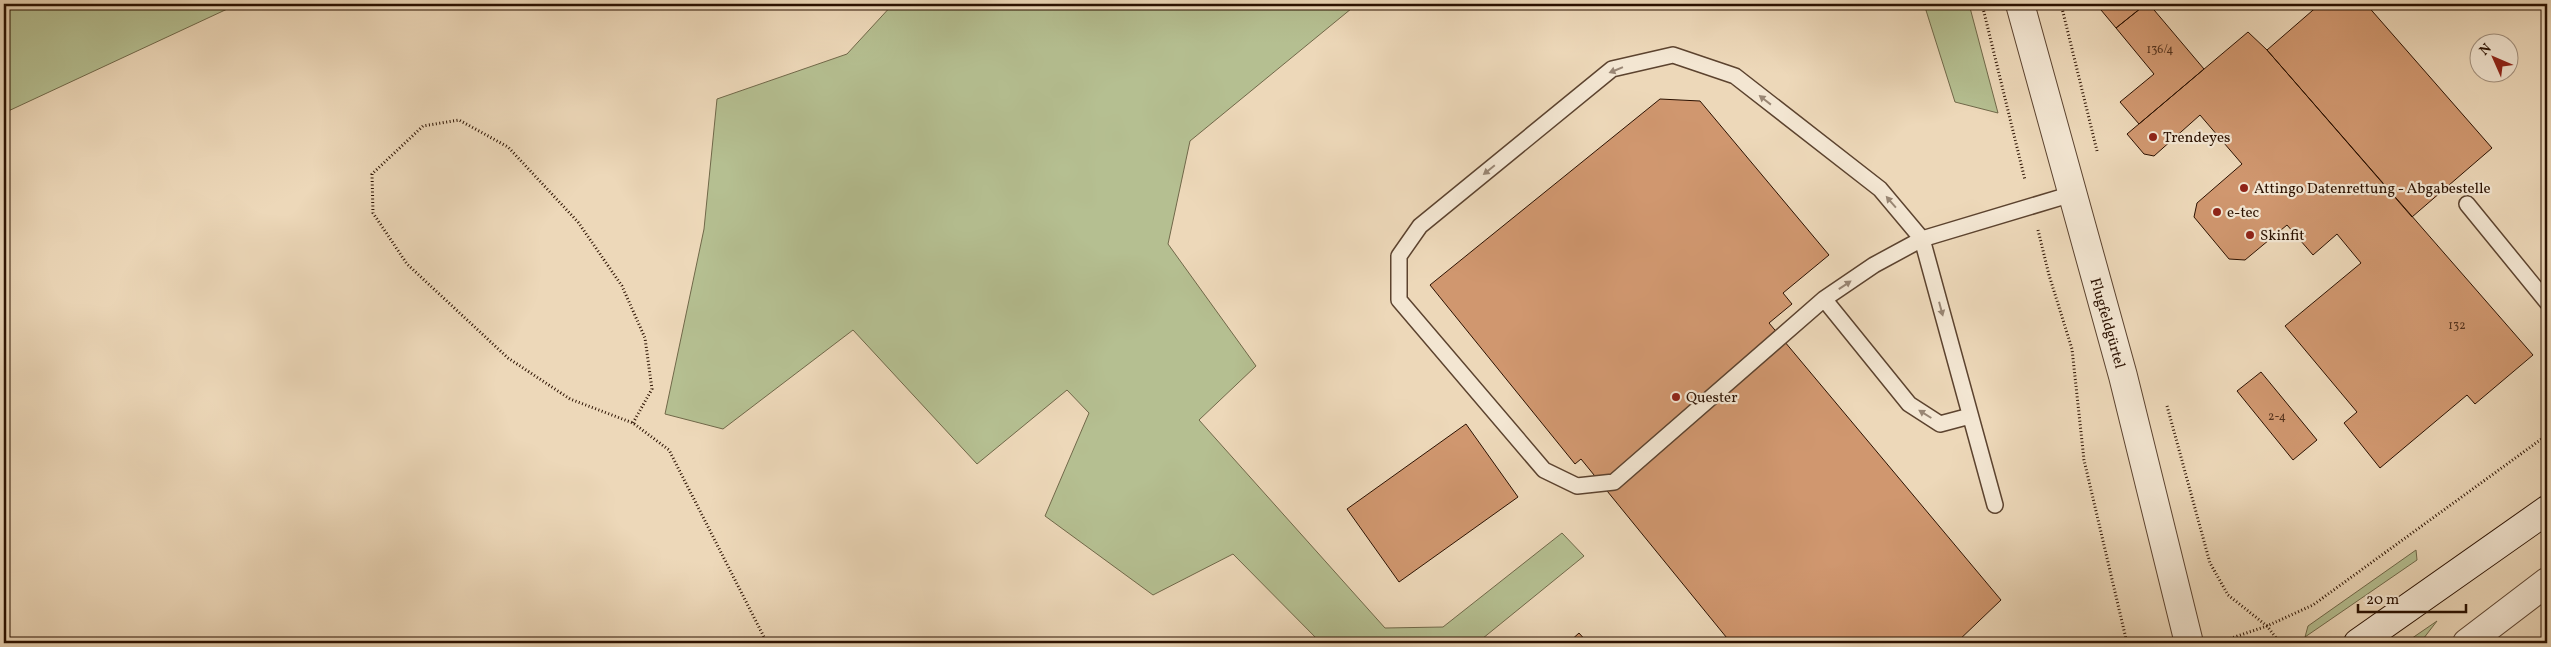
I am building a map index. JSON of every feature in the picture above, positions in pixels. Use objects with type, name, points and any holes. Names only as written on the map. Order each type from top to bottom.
[{"type":"street","name":"Flugfeldgürtel","points":[[2020,4],[2123,376],[2189,643]]},
{"type":"street","points":[[2358,643],[2547,510]]},
{"type":"street","points":[[2467,643],[2547,582]]},
{"type":"lane","points":[[1995,505],[1922,238],[1880,190],[1735,76],[1673,55],[1612,70],[1420,226],[1399,256],[1399,300],[1544,470],[1577,486],[1614,482],[1824,299],[1874,265],[1922,238],[2072,194]]},
{"type":"lane","points":[[2468,204],[2547,302]]},
{"type":"lane","points":[[1824,299],[1909,404],[1940,424],[1970,416]]},
{"type":"path","points":[[1982,4],[2048,275],[2072,349],[2084,460],[2127,643]]},
{"type":"path","points":[[2061,4],[2099,158]]},
{"type":"path","points":[[633,423],[652,389],[645,338],[622,286],[578,222],[508,147],[459,120],[423,126],[372,174],[373,213],[406,264],[508,358],[570,399],[633,423],[669,450],[766,643]]},
{"type":"path","points":[[2165,399],[2210,563],[2228,595],[2267,626],[2280,643]]},
{"type":"path","points":[[2217,643],[2267,626],[2313,604],[2547,435]]},
{"type":"green space","points":[[4,4],[238,4],[4,113]]},
{"type":"green space","points":[[893,4],[1357,4],[1190,141],[1168,244],[1256,366],[1199,420],[1385,628],[1443,627],[1562,533],[1584,556],[1477,643],[1321,643],[1233,554],[1153,595],[1045,516],[1089,413],[1067,390],[977,464],[853,330],[723,429],[665,414],[704,229],[717,99],[847,54]]},
{"type":"green space","points":[[1924,4],[1969,4],[1998,113],[1955,102]]},
{"type":"green space","points":[[2416,550],[2417,560],[2305,637],[2308,626]]},
{"type":"green space","points":[[2437,621],[2420,643],[2405,643]]},
{"type":"building","points":[[2096,4],[2146,4],[2116,28]]},
{"type":"building","points":[[2146,4],[2149,4],[2204,69],[2139,124],[2120,102],[2154,74],[2116,28]]},
{"type":"building","points":[[2320,4],[2366,4],[2492,148],[2412,217],[2267,50]]},
{"type":"building","points":[[2248,32],[2267,50],[2533,355],[2475,404],[2467,395],[2380,468],[2344,423],[2357,412],[2285,326],[2361,263],[2337,234],[2313,255],[2287,225],[2245,260],[2229,259],[2194,217],[2197,203],[2242,164],[2200,115],[2154,156],[2144,154],[2127,134]]},
{"type":"building","name":"Quester","points":[[1660,99],[1700,101],[1829,255],[1783,293],[1792,304],[1769,323],[2001,600],[1956,643],[1731,643],[1581,459],[1575,464],[1430,285]]},
{"type":"building","points":[[2261,372],[2317,440],[2293,460],[2237,391]]},
{"type":"building","points":[[1466,424],[1518,497],[1399,582],[1347,509]]},
{"type":"building","points":[[1579,633],[1588,643],[1568,643]]},
{"type":"place","name":"Trendeyes","points":[[2153,137]]},
{"type":"place","name":"Attingo Datenrettung - Abgabestelle","points":[[2244,188]]},
{"type":"place","name":"e-tec","points":[[2217,212]]},
{"type":"place","name":"Skinfit","points":[[2250,235]]},
{"type":"place","name":"Quester","points":[[1676,397]]}]
